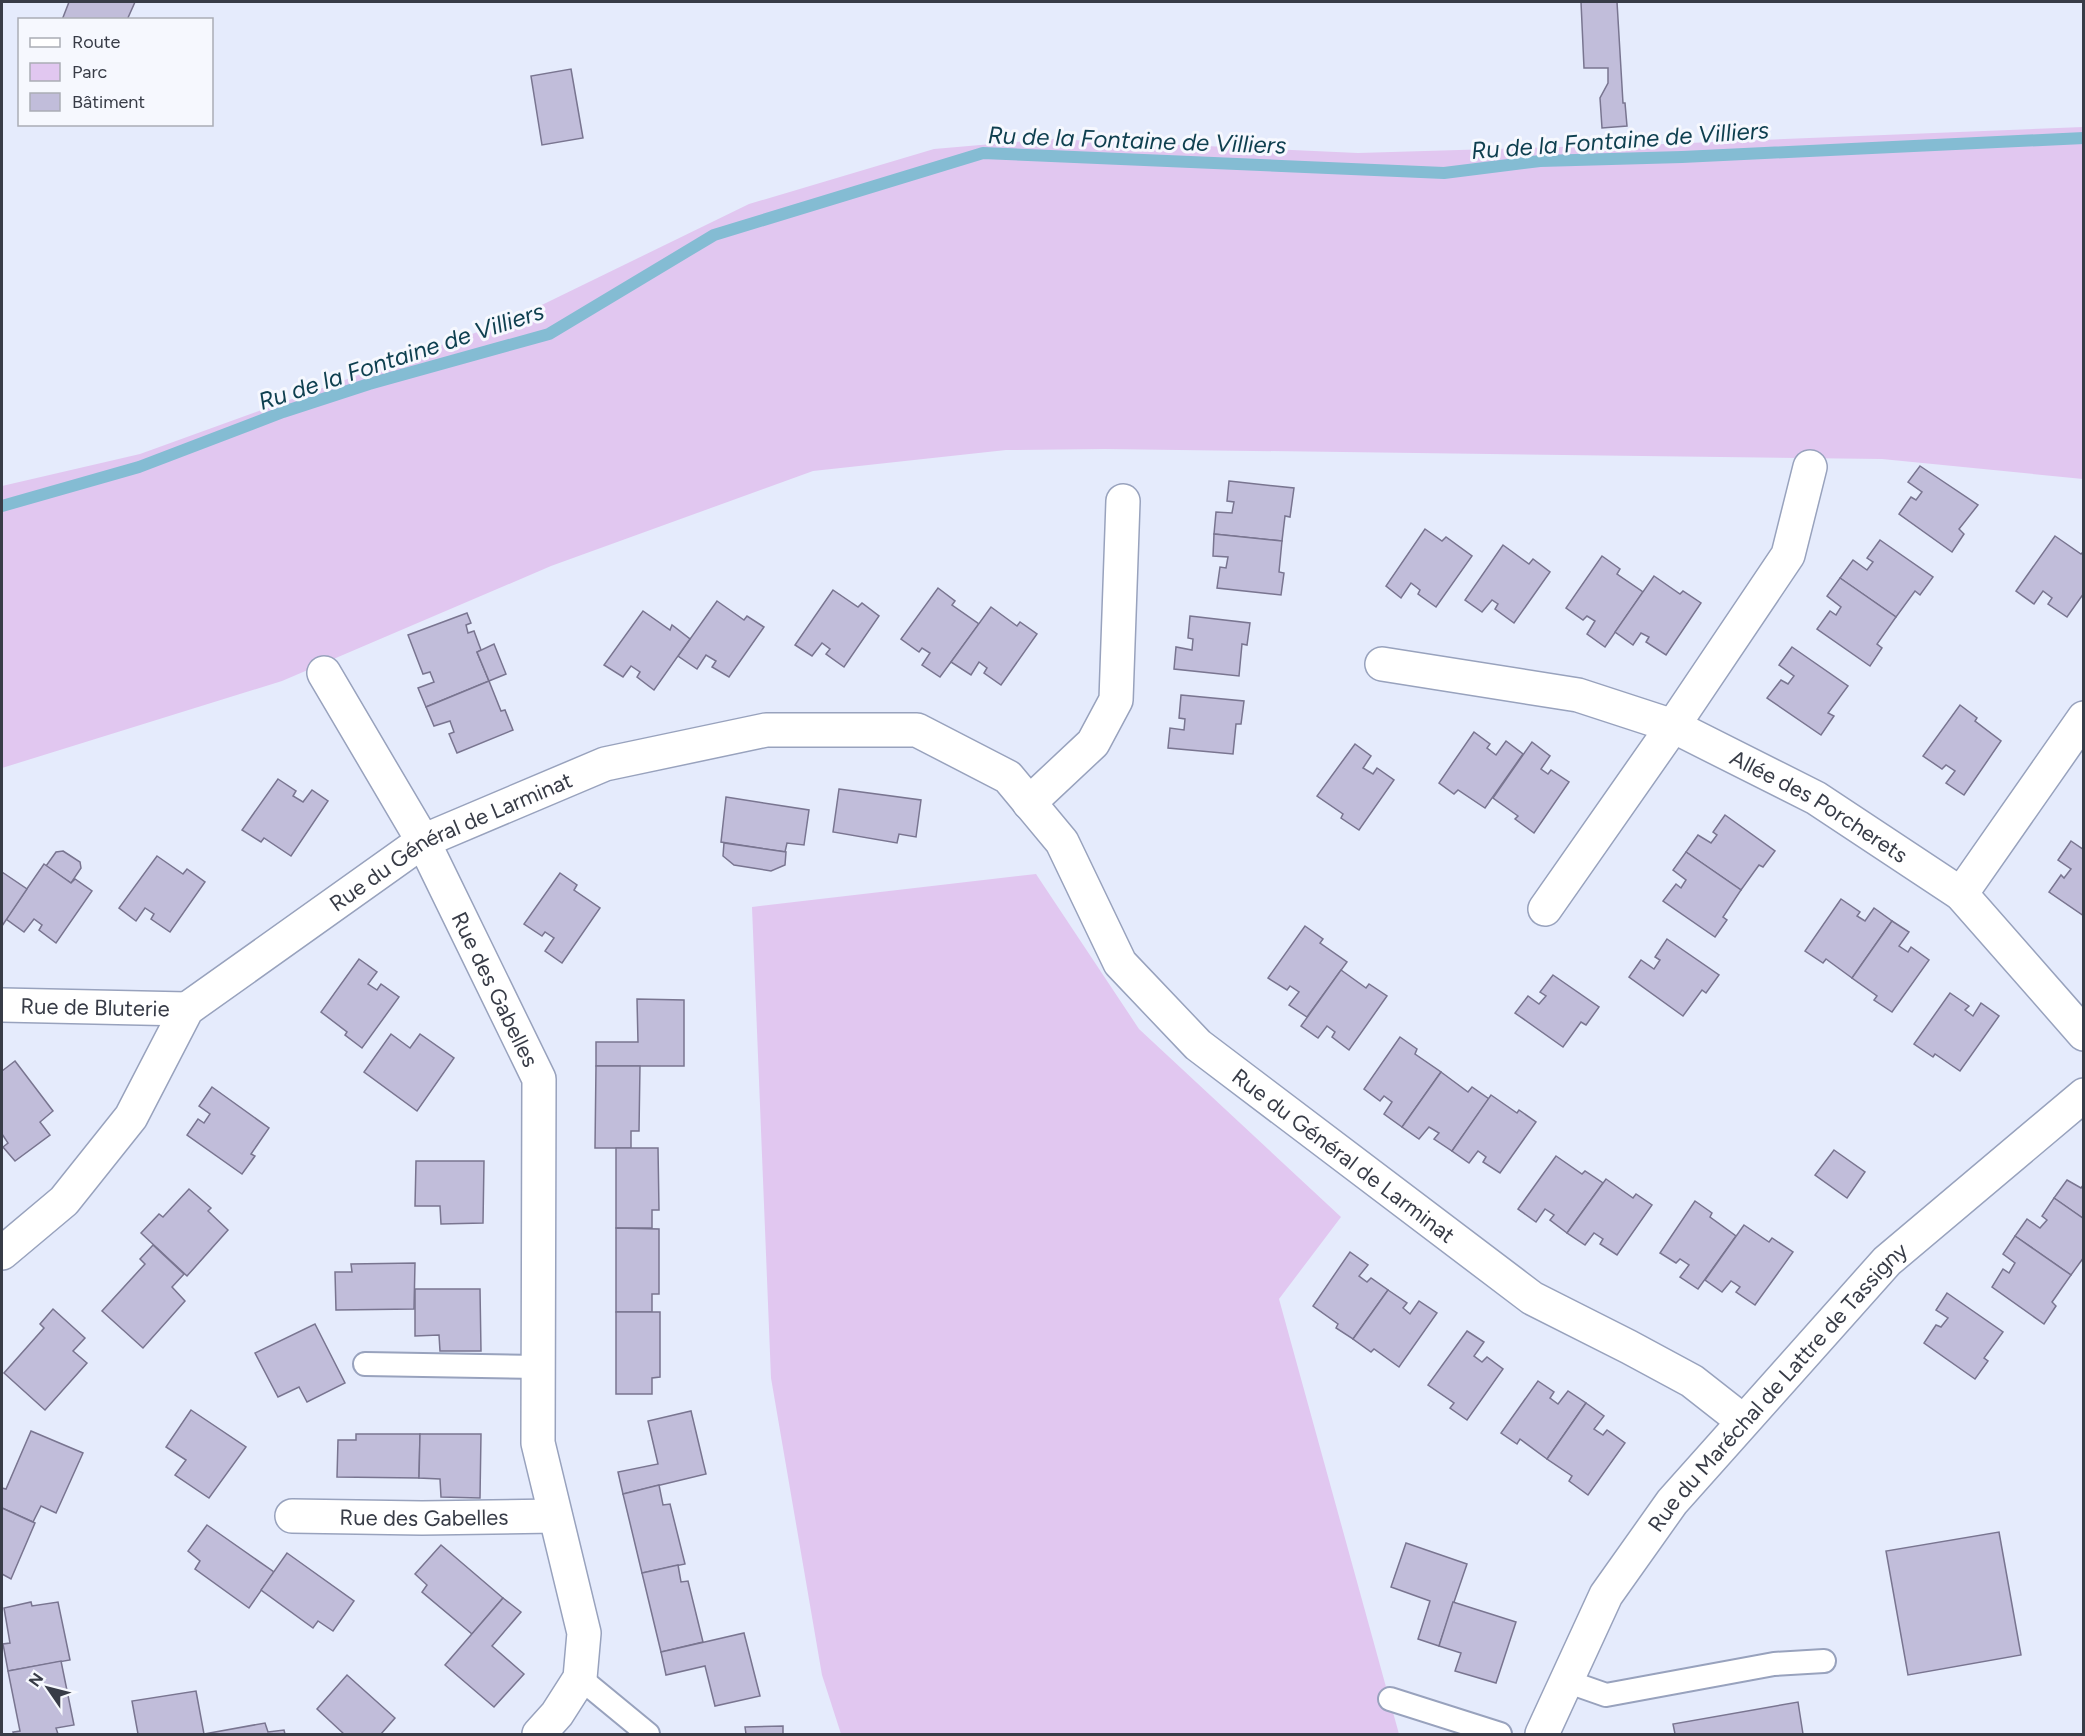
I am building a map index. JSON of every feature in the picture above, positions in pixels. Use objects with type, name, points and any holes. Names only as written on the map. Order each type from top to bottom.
[{"type":"street","points":[[1545,909],[1673,726],[1788,555],[1810,467]]},
{"type":"street","points":[[1029,802],[1093,743],[1116,700],[1123,501]]},
{"type":"street","name":"Allée des Porcherets","points":[[1382,664],[1578,695],[1673,726],[1816,798],[1961,894],[2084,1034]]},
{"type":"street","name":"Rue des Gabelles","points":[[324,673],[423,841],[538,1079],[538,1443],[584,1633],[580,1678],[557,1714],[539,1734]]},
{"type":"street","points":[[1961,894],[2084,718]]},
{"type":"street","name":"Rue du Général de Larminat","points":[[2,1253],[64,1201],[132,1117],[187,1009],[423,841],[605,764],[766,730],[917,730],[1008,777],[1062,842],[1120,963],[1198,1045],[1532,1298],[1692,1382],[1743,1420]]},
{"type":"street","name":"Rue de Bluterie","points":[[2,1005],[187,1009]]},
{"type":"street","name":"Rue du Maréchal de Lattre de Tassigny","points":[[1542,1734],[1606,1595],[1672,1502],[1743,1420],[1887,1262],[2084,1095]]},
{"type":"street","name":"Rue des Gabelles","points":[[292,1516],[422,1518],[555,1516]]},
{"type":"lane","points":[[365,1364],[538,1367]]},
{"type":"lane","points":[[1566,1681],[1606,1695],[1774,1664],[1824,1661]]},
{"type":"lane","points":[[580,1678],[648,1734]]},
{"type":"lane","points":[[1390,1699],[1500,1734]]},
{"type":"green space","points":[[2083,127],[2083,479],[1882,459],[1105,449],[1006,450],[813,471],[551,566],[282,681],[2,768],[2,486],[140,454],[511,320],[749,204],[934,149],[1050,139],[1358,153],[1664,144]]},
{"type":"green space","points":[[1036,874],[1139,1029],[1341,1217],[1279,1299],[1399,1734],[841,1734],[822,1675],[771,1378],[752,907]]},
{"type":"building","points":[[69,2],[135,2],[128,18],[63,18]]},
{"type":"building","points":[[1581,2],[1617,2],[1623,103],[1625,103],[1627,126],[1602,128],[1600,98],[1608,83],[1608,68],[1584,68]]},
{"type":"building","points":[[571,69],[583,138],[542,145],[531,76]]},
{"type":"building","points":[[1920,466],[1978,505],[1959,529],[1964,534],[1952,552],[1899,514],[1911,497],[1916,500],[1922,492],[1908,482]]},
{"type":"building","points":[[1229,481],[1294,488],[1290,517],[1285,516],[1282,541],[1214,534],[1216,512],[1232,513],[1234,502],[1227,501]]},
{"type":"building","points":[[1425,529],[1442,541],[1446,537],[1472,556],[1436,607],[1418,594],[1420,590],[1411,583],[1401,598],[1386,586]]},
{"type":"building","points":[[1214,534],[1282,541],[1279,572],[1284,573],[1281,595],[1217,588],[1220,567],[1226,568],[1228,557],[1213,556]]},
{"type":"building","points":[[2055,536],[2081,554],[2084,551],[2084,593],[2067,617],[2048,604],[2052,598],[2043,591],[2034,604],[2016,591]]},
{"type":"building","points":[[1880,540],[1933,577],[1920,595],[1915,591],[1896,617],[1840,578],[1853,560],[1867,570],[1873,562],[1867,558]]},
{"type":"building","points":[[1503,545],[1529,564],[1533,559],[1550,572],[1514,623],[1495,609],[1498,604],[1492,600],[1482,612],[1465,600]]},
{"type":"building","points":[[1602,556],[1620,569],[1617,574],[1643,592],[1605,647],[1587,634],[1595,621],[1587,616],[1583,620],[1566,608]]},
{"type":"building","points":[[1654,576],[1680,594],[1683,591],[1701,603],[1666,655],[1646,642],[1649,637],[1641,633],[1633,645],[1615,632]]},
{"type":"building","points":[[1840,578],[1896,617],[1877,644],[1882,648],[1870,666],[1817,629],[1830,611],[1836,615],[1841,607],[1827,596]]},
{"type":"building","points":[[938,588],[955,601],[952,605],[979,624],[940,677],[922,665],[930,653],[922,648],[919,652],[901,639]]},
{"type":"building","points":[[833,590],[858,607],[862,603],[879,616],[844,667],[826,654],[830,649],[822,643],[812,656],[795,645]]},
{"type":"building","points":[[717,601],[744,620],[747,616],[764,627],[729,677],[712,667],[716,661],[706,655],[697,669],[678,656]]},
{"type":"building","points":[[991,607],[1017,626],[1020,622],[1037,634],[1001,685],[984,673],[987,668],[979,662],[971,675],[951,662]]},
{"type":"building","points":[[643,611],[670,630],[672,625],[690,639],[654,690],[637,677],[640,672],[631,666],[623,677],[604,665]]},
{"type":"building","points":[[467,613],[471,623],[466,625],[468,633],[474,631],[481,650],[477,652],[489,681],[426,707],[418,688],[434,682],[430,672],[423,674],[408,635]]},
{"type":"building","points":[[1190,616],[1250,623],[1247,645],[1242,644],[1239,676],[1174,669],[1176,647],[1192,650],[1193,639],[1188,638]]},
{"type":"building","points":[[494,644],[506,674],[489,681],[477,652]]},
{"type":"building","points":[[1792,647],[1848,686],[1828,713],[1834,716],[1821,735],[1767,698],[1781,680],[1788,684],[1794,676],[1779,665]]},
{"type":"building","points":[[489,681],[501,711],[505,710],[513,730],[457,753],[449,734],[454,732],[450,721],[434,726],[426,707]]},
{"type":"building","points":[[1181,695],[1244,701],[1241,724],[1236,724],[1233,754],[1168,748],[1170,728],[1184,730],[1185,719],[1179,718]]},
{"type":"building","points":[[1960,705],[1977,718],[1975,721],[2001,741],[1964,795],[1946,783],[1955,771],[1946,765],[1942,769],[1923,756]]},
{"type":"building","points":[[1474,732],[1490,744],[1487,748],[1496,755],[1506,741],[1523,754],[1485,808],[1458,790],[1454,794],[1439,783]]},
{"type":"building","points":[[1532,742],[1550,756],[1541,769],[1548,774],[1551,770],[1569,782],[1534,833],[1515,819],[1518,816],[1493,798]]},
{"type":"building","points":[[1355,744],[1371,756],[1363,768],[1373,774],[1377,768],[1394,780],[1359,830],[1341,818],[1343,814],[1317,796]]},
{"type":"building","points":[[278,779],[296,791],[293,796],[303,802],[312,790],[328,801],[291,856],[264,838],[261,842],[242,830]]},
{"type":"building","points":[[839,789],[921,800],[916,837],[899,834],[897,843],[833,832]]},
{"type":"building","points":[[726,797],[809,810],[804,845],[787,843],[785,852],[721,842]]},
{"type":"building","points":[[1725,815],[1775,851],[1763,867],[1759,865],[1741,890],[1686,852],[1698,835],[1711,843],[1717,835],[1713,832]]},
{"type":"building","points":[[2071,841],[2084,850],[2084,916],[2049,892],[2061,875],[2064,878],[2071,869],[2058,860]]},
{"type":"building","points":[[724,843],[786,852],[785,865],[771,871],[734,865],[723,856]]},
{"type":"building","points":[[63,851],[80,862],[81,868],[71,883],[46,866],[56,852]]},
{"type":"building","points":[[1686,852],[1741,890],[1723,917],[1727,920],[1715,937],[1663,901],[1676,884],[1681,888],[1686,880],[1673,870]]},
{"type":"building","points":[[157,856],[183,874],[187,869],[205,882],[170,932],[151,919],[154,914],[145,908],[136,921],[119,908]]},
{"type":"building","points":[[44,864],[71,883],[75,879],[92,891],[56,943],[39,930],[42,925],[34,919],[24,932],[6,919]]},
{"type":"building","points":[[2,872],[27,889],[2,926]]},
{"type":"building","points":[[560,873],[577,885],[574,890],[600,908],[562,963],[545,951],[554,938],[545,932],[542,936],[524,924]]},
{"type":"building","points":[[1841,899],[1860,912],[1857,916],[1865,921],[1874,908],[1892,921],[1852,978],[1826,959],[1823,963],[1805,951]]},
{"type":"building","points":[[1892,921],[1909,932],[1899,946],[1908,952],[1911,947],[1929,960],[1892,1012],[1874,1000],[1877,996],[1852,978]]},
{"type":"building","points":[[1305,926],[1323,939],[1320,943],[1347,962],[1307,1017],[1289,1005],[1299,992],[1290,986],[1287,990],[1268,978]]},
{"type":"building","points":[[1667,939],[1719,975],[1706,993],[1702,990],[1683,1016],[1629,977],[1641,960],[1654,969],[1660,960],[1655,957]]},
{"type":"building","points":[[359,959],[377,972],[368,984],[377,990],[381,984],[399,997],[362,1048],[345,1035],[347,1032],[321,1012]]},
{"type":"building","points":[[1341,970],[1366,988],[1369,984],[1387,996],[1349,1050],[1332,1037],[1335,1032],[1327,1026],[1318,1038],[1301,1026]]},
{"type":"building","points":[[1553,975],[1599,1007],[1586,1025],[1581,1022],[1563,1047],[1515,1013],[1528,996],[1539,1004],[1546,996],[1540,992]]},
{"type":"building","points":[[1950,993],[1969,1006],[1965,1010],[1973,1016],[1981,1003],[1999,1016],[1960,1071],[1935,1054],[1933,1057],[1914,1044]]},
{"type":"building","points":[[637,999],[684,1000],[684,1066],[596,1066],[596,1042],[638,1042]]},
{"type":"building","points":[[391,1034],[410,1048],[420,1034],[454,1058],[417,1111],[364,1072]]},
{"type":"building","points":[[1400,1037],[1417,1049],[1415,1054],[1441,1072],[1402,1127],[1384,1114],[1392,1102],[1384,1096],[1380,1101],[1364,1089]]},
{"type":"building","points":[[15,1061],[53,1111],[40,1122],[50,1135],[15,1161],[3,1147],[8,1143],[2,1134],[2,1071]]},
{"type":"building","points":[[596,1066],[640,1066],[639,1131],[631,1131],[631,1148],[595,1148]]},
{"type":"building","points":[[1441,1072],[1468,1092],[1472,1087],[1489,1099],[1452,1151],[1434,1139],[1439,1133],[1429,1127],[1419,1139],[1402,1127]]},
{"type":"building","points":[[212,1087],[269,1128],[251,1154],[255,1156],[242,1174],[187,1135],[198,1119],[204,1123],[210,1114],[199,1106]]},
{"type":"building","points":[[1491,1095],[1517,1113],[1519,1110],[1536,1122],[1500,1173],[1483,1162],[1486,1157],[1478,1151],[1469,1163],[1452,1151]]},
{"type":"building","points":[[616,1148],[658,1148],[659,1210],[652,1210],[652,1228],[616,1228]]},
{"type":"building","points":[[1834,1150],[1865,1172],[1847,1198],[1815,1175]]},
{"type":"building","points":[[1556,1156],[1582,1174],[1585,1171],[1603,1183],[1567,1233],[1550,1220],[1554,1215],[1545,1209],[1536,1222],[1518,1209]]},
{"type":"building","points":[[416,1161],[484,1161],[483,1223],[441,1224],[440,1206],[415,1206]]},
{"type":"building","points":[[1606,1179],[1633,1198],[1636,1194],[1652,1205],[1617,1255],[1600,1244],[1603,1239],[1594,1233],[1585,1245],[1567,1233]]},
{"type":"building","points":[[2067,1180],[2081,1188],[2084,1184],[2084,1219],[2054,1198]]},
{"type":"building","points":[[189,1189],[211,1208],[208,1211],[228,1230],[187,1276],[141,1233],[159,1214],[163,1217]]},
{"type":"building","points":[[2054,1198],[2084,1219],[2084,1257],[2071,1275],[2015,1236],[2027,1219],[2040,1228],[2047,1220],[2042,1216]]},
{"type":"building","points":[[1695,1201],[1712,1213],[1710,1217],[1736,1236],[1698,1289],[1680,1277],[1689,1265],[1680,1259],[1676,1263],[1660,1253]]},
{"type":"building","points":[[1744,1225],[1769,1242],[1772,1238],[1793,1252],[1755,1305],[1736,1292],[1740,1287],[1731,1281],[1722,1292],[1705,1280]]},
{"type":"building","points":[[616,1228],[659,1229],[659,1294],[652,1294],[652,1312],[616,1312]]},
{"type":"building","points":[[2015,1236],[2071,1275],[2052,1302],[2056,1306],[2044,1324],[1992,1287],[2003,1269],[2009,1273],[2015,1263],[2003,1254]]},
{"type":"building","points":[[153,1245],[184,1274],[172,1287],[185,1301],[143,1348],[102,1311],[145,1264],[140,1259]]},
{"type":"building","points":[[1350,1252],[1368,1265],[1359,1276],[1367,1282],[1371,1278],[1388,1290],[1353,1339],[1336,1328],[1338,1324],[1313,1306]]},
{"type":"building","points":[[415,1263],[414,1309],[336,1310],[335,1272],[352,1272],[351,1264]]},
{"type":"building","points":[[415,1289],[480,1289],[481,1351],[440,1351],[439,1335],[415,1336]]},
{"type":"building","points":[[1388,1290],[1407,1303],[1403,1308],[1410,1314],[1419,1301],[1437,1313],[1399,1367],[1374,1349],[1371,1352],[1353,1339]]},
{"type":"building","points":[[1947,1293],[2003,1332],[1984,1358],[1988,1361],[1975,1379],[1924,1343],[1936,1325],[1941,1327],[1948,1318],[1936,1310]]},
{"type":"building","points":[[53,1309],[85,1338],[73,1351],[87,1363],[45,1410],[4,1373],[44,1328],[40,1324]]},
{"type":"building","points":[[616,1312],[660,1312],[660,1377],[652,1378],[652,1394],[616,1394]]},
{"type":"building","points":[[315,1324],[345,1383],[307,1402],[299,1387],[278,1397],[255,1353]]},
{"type":"building","points":[[1467,1331],[1484,1342],[1474,1356],[1482,1362],[1487,1357],[1503,1369],[1467,1420],[1450,1408],[1454,1403],[1428,1385]]},
{"type":"building","points":[[1538,1381],[1554,1392],[1550,1398],[1558,1404],[1568,1391],[1586,1403],[1547,1459],[1520,1439],[1517,1444],[1501,1433]]},
{"type":"building","points":[[1586,1403],[1604,1416],[1594,1429],[1603,1435],[1607,1430],[1625,1443],[1588,1495],[1569,1481],[1572,1476],[1547,1459]]},
{"type":"building","points":[[191,1410],[246,1447],[209,1498],[175,1475],[186,1460],[166,1447]]},
{"type":"building","points":[[691,1411],[706,1474],[623,1494],[618,1472],[658,1464],[648,1421]]},
{"type":"building","points":[[31,1431],[83,1453],[56,1513],[41,1506],[33,1522],[2,1508],[2,1488],[6,1489]]},
{"type":"building","points":[[356,1434],[420,1434],[419,1478],[337,1477],[338,1440],[356,1440]]},
{"type":"building","points":[[420,1434],[481,1434],[480,1498],[441,1497],[440,1479],[419,1478]]},
{"type":"building","points":[[659,1485],[663,1505],[670,1504],[685,1564],[642,1573],[623,1494]]},
{"type":"building","points":[[2,1508],[35,1523],[11,1579],[2,1574]]},
{"type":"building","points":[[207,1525],[274,1572],[249,1608],[195,1569],[200,1561],[188,1551]]},
{"type":"building","points":[[1999,1532],[2021,1655],[1908,1675],[1886,1551]]},
{"type":"building","points":[[1406,1543],[1467,1564],[1439,1646],[1418,1639],[1430,1601],[1391,1587]]},
{"type":"building","points":[[441,1545],[503,1598],[472,1634],[422,1592],[427,1585],[415,1574]]},
{"type":"building","points":[[287,1553],[354,1601],[333,1631],[318,1621],[313,1628],[261,1590]]},
{"type":"building","points":[[678,1565],[681,1582],[688,1581],[703,1642],[661,1652],[642,1573]]},
{"type":"building","points":[[503,1598],[521,1612],[492,1646],[524,1674],[494,1707],[445,1665]]},
{"type":"building","points":[[31,1602],[32,1606],[58,1602],[70,1660],[8,1671],[3,1644],[10,1643],[4,1608]]},
{"type":"building","points":[[1453,1602],[1516,1622],[1496,1683],[1455,1671],[1461,1653],[1439,1646]]},
{"type":"building","points":[[744,1633],[760,1696],[715,1706],[705,1666],[666,1675],[661,1652]]},
{"type":"building","points":[[61,1661],[74,1725],[56,1728],[58,1734],[14,1734],[13,1732],[20,1731],[8,1671]]},
{"type":"building","points":[[347,1675],[395,1718],[381,1734],[344,1734],[317,1709]]},
{"type":"building","points":[[196,1691],[204,1734],[138,1734],[132,1701]]},
{"type":"building","points":[[1798,1702],[1803,1734],[1675,1734],[1673,1724]]},
{"type":"building","points":[[265,1723],[268,1732],[284,1730],[285,1734],[204,1734]]},
{"type":"building","points":[[783,1726],[783,1734],[746,1734],[745,1727]]},
{"type":"waterway","name":"Ru de la Fontaine de Villiers","points":[[2,506],[139,467],[283,412],[369,384],[549,334],[714,235],[983,153],[1444,173],[1540,161],[1682,157],[2084,138]]}]
